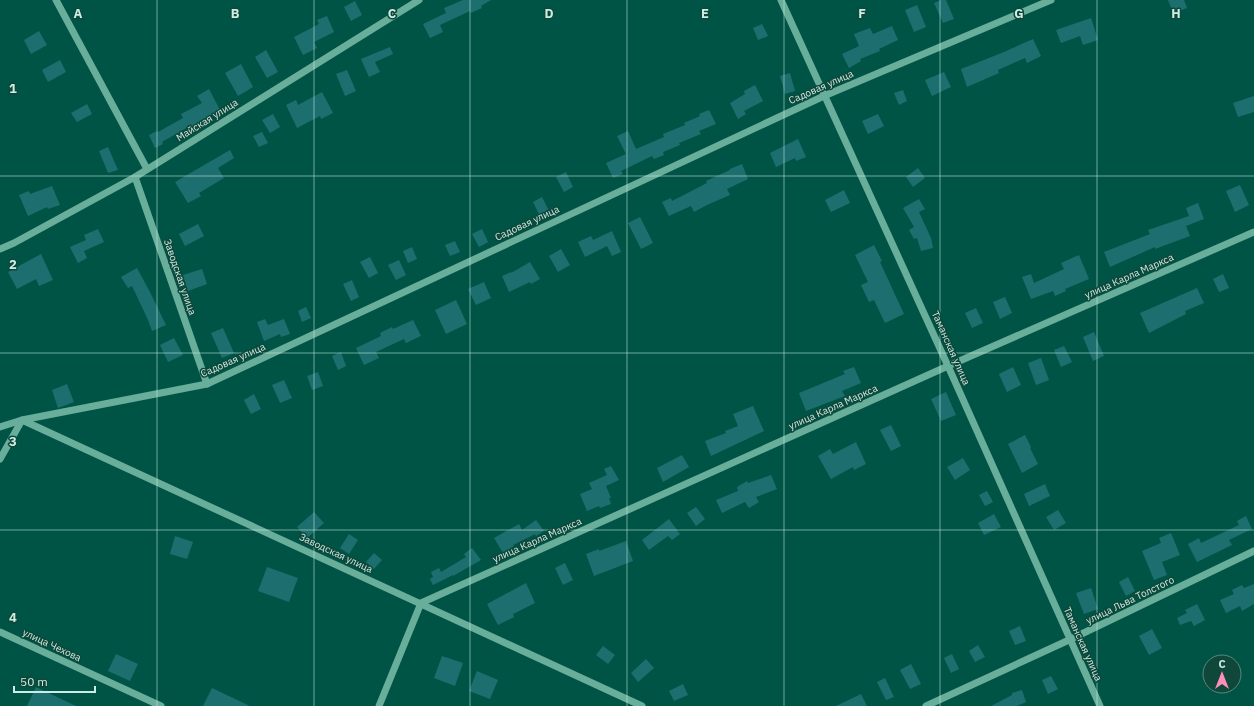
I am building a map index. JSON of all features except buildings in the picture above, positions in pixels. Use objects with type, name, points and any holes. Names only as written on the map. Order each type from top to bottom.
[{"type":"street","points":[[56,0],[147,169]]},
{"type":"street","name":"Майская улица","points":[[0,249],[14,243],[135,177],[419,0]]},
{"type":"street","name":"Таманская улица","points":[[781,0],[948,366],[1069,640],[1100,706]]},
{"type":"street","name":"Садовая улица","points":[[0,427],[22,420],[207,384],[824,96],[1051,0]]},
{"type":"street","name":"Заводская улица","points":[[135,177],[207,384]]},
{"type":"street","name":"улица Карла Маркса","points":[[421,603],[948,366],[1254,232]]},
{"type":"street","points":[[0,458],[22,420]]},
{"type":"street","name":"Заводская улица","points":[[22,420],[642,706]]},
{"type":"street","name":"улица Льва Толстого","points":[[926,706],[1069,640],[1254,551]]},
{"type":"street","points":[[379,706],[421,603]]},
{"type":"street","name":"улица Чехова","points":[[0,632],[160,706]]}]
